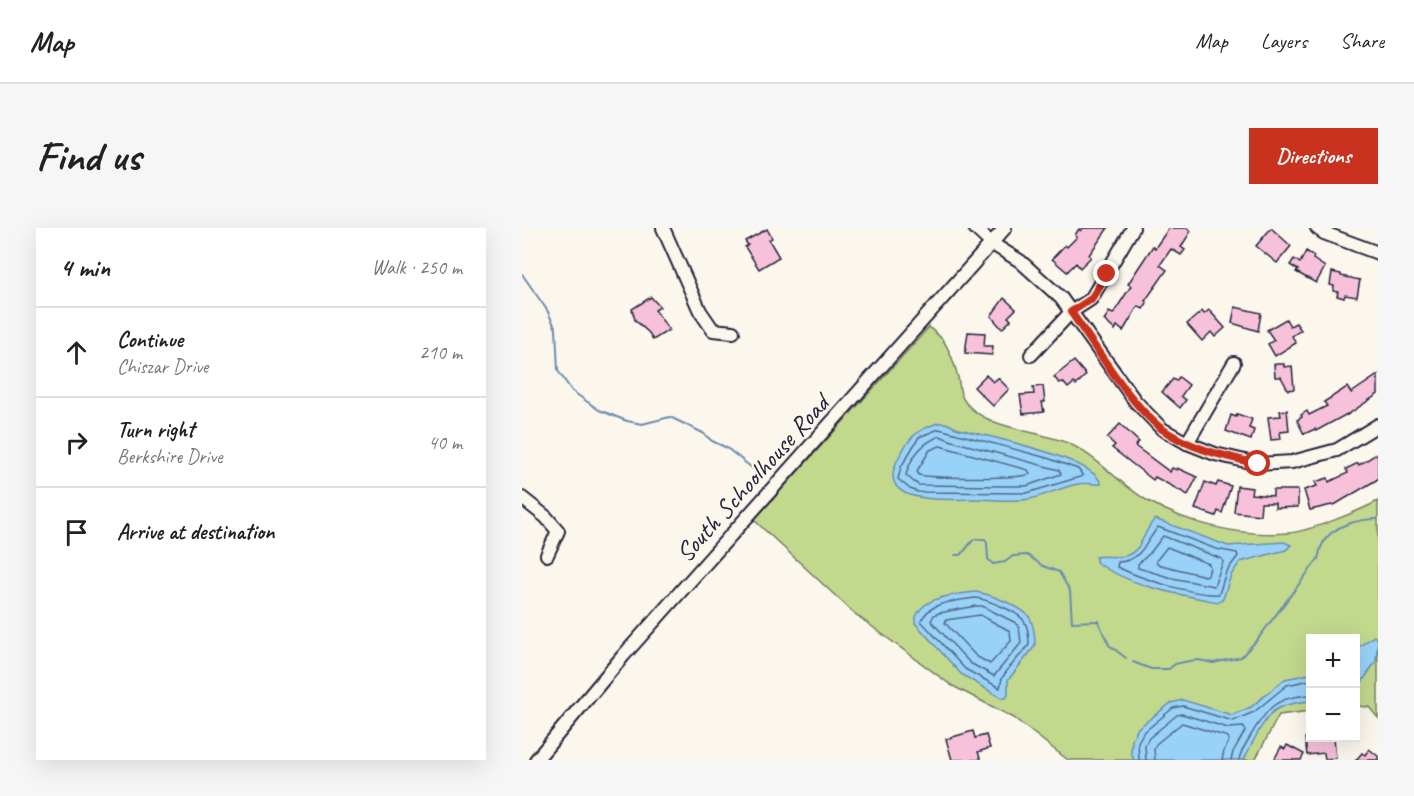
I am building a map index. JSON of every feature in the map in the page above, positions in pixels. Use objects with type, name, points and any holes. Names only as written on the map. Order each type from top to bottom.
[{"type":"street","points":[[663,228],[700,311],[713,330],[733,332]]},
{"type":"street","points":[[975,228],[991,243],[1020,261],[1061,298],[1135,401],[1162,429],[1187,443],[1215,454],[1258,464],[1292,462],[1337,450],[1378,425]]},
{"type":"street","name":"South Schoolhouse Road","points":[[536,760],[623,656],[1005,228]]},
{"type":"street","points":[[1031,355],[1071,312],[1091,299],[1133,228]]},
{"type":"street","points":[[1317,228],[1324,233],[1378,254]]},
{"type":"street","points":[[1187,443],[1234,363]]},
{"type":"street","points":[[522,498],[546,517],[558,531],[547,555]]},
{"type":"green space","points":[[929,327],[947,347],[957,373],[962,397],[976,412],[1000,424],[1070,444],[1138,495],[1181,516],[1234,531],[1288,533],[1320,525],[1378,501],[1378,718],[1369,707],[1360,706],[1360,634],[1306,634],[1306,712],[1279,715],[1255,760],[1068,760],[1014,718],[951,685],[855,614],[754,520]]},
{"type":"water","points":[[938,423],[946,423],[956,428],[1060,457],[1094,474],[1101,484],[1078,484],[1030,499],[1017,500],[934,499],[906,493],[897,486],[893,476],[897,461],[917,433]]},
{"type":"water","points":[[1155,519],[1228,546],[1284,542],[1291,545],[1286,550],[1240,562],[1231,575],[1223,599],[1218,602],[1139,584],[1096,562],[1096,557],[1122,557],[1136,550]]},
{"type":"water","points":[[975,592],[1013,605],[1030,618],[1032,624],[1035,646],[1008,680],[1006,698],[1001,698],[961,674],[915,623],[922,607],[930,602],[938,598]]},
{"type":"water","points":[[1374,636],[1378,640],[1376,661],[1360,685],[1360,646]]},
{"type":"water","points":[[1306,675],[1306,702],[1287,705],[1274,711],[1261,727],[1244,760],[1134,760],[1131,753],[1132,740],[1138,728],[1171,703],[1183,700],[1232,715],[1251,707],[1285,679]]},
{"type":"building","points":[[1083,228],[1108,228],[1089,255],[1091,257],[1080,268],[1076,263],[1067,272],[1052,259],[1065,245],[1067,247],[1077,237],[1075,235],[1079,229],[1081,231]]},
{"type":"building","points":[[1169,228],[1187,228],[1191,231],[1181,247],[1185,250],[1181,255],[1171,249],[1160,265],[1167,270],[1145,301],[1147,303],[1143,309],[1138,306],[1123,331],[1117,326],[1115,330],[1104,320],[1109,312],[1113,314],[1131,286],[1128,284],[1139,267]]},
{"type":"building","points":[[1271,228],[1291,246],[1277,263],[1256,246]]},
{"type":"building","points":[[767,229],[772,238],[769,240],[779,257],[759,269],[745,247],[748,245],[745,241]]},
{"type":"building","points":[[1306,251],[1325,267],[1316,283],[1296,272],[1298,270],[1290,265],[1294,259],[1300,263]]},
{"type":"building","points":[[1332,272],[1360,280],[1357,297],[1337,296],[1338,292],[1333,291],[1334,286],[1330,285]]},
{"type":"building","points":[[651,297],[660,307],[655,310],[669,330],[653,340],[635,320],[632,309]]},
{"type":"building","points":[[1004,298],[1016,309],[1008,317],[1011,320],[1002,329],[991,316]]},
{"type":"building","points":[[1235,307],[1261,313],[1258,331],[1232,323]]},
{"type":"building","points":[[1209,310],[1225,328],[1215,337],[1211,332],[1202,341],[1187,324],[1202,311],[1204,314]]},
{"type":"building","points":[[1286,319],[1290,326],[1296,323],[1301,330],[1292,336],[1296,343],[1275,356],[1268,344],[1274,340],[1267,330]]},
{"type":"building","points":[[968,332],[985,333],[984,346],[993,346],[992,355],[965,353]]},
{"type":"building","points":[[1074,361],[1086,375],[1076,385],[1074,383],[1068,388],[1054,377]]},
{"type":"building","points":[[1274,364],[1284,364],[1284,367],[1292,366],[1294,389],[1288,390],[1281,377],[1275,377]]},
{"type":"building","points":[[986,375],[993,382],[998,378],[1009,389],[993,406],[974,387]]},
{"type":"building","points":[[1378,375],[1378,394],[1347,415],[1316,431],[1315,429],[1304,434],[1297,420],[1302,417],[1301,415],[1307,411],[1309,415],[1327,406],[1324,402],[1347,387],[1351,393]]},
{"type":"building","points":[[1179,377],[1189,385],[1181,396],[1186,400],[1180,408],[1162,392],[1173,379],[1176,381]]},
{"type":"building","points":[[1043,386],[1044,412],[1023,414],[1020,395],[1034,394],[1033,387]]},
{"type":"building","points":[[1287,410],[1289,431],[1280,432],[1281,439],[1271,440],[1268,417],[1281,416],[1280,411]]},
{"type":"building","points":[[1237,414],[1252,419],[1249,428],[1254,430],[1251,440],[1226,431],[1231,415],[1236,417]]},
{"type":"building","points":[[1120,424],[1139,442],[1135,446],[1170,472],[1172,468],[1177,470],[1177,468],[1197,477],[1188,495],[1155,477],[1153,480],[1112,448],[1115,445],[1107,438]]},
{"type":"building","points":[[1378,453],[1378,479],[1336,504],[1310,510],[1304,490],[1317,486],[1315,482],[1328,478],[1329,482],[1348,473],[1346,469],[1358,463],[1359,465]]},
{"type":"building","points":[[1205,482],[1216,486],[1218,482],[1231,486],[1222,513],[1218,511],[1216,516],[1195,509]]},
{"type":"building","points":[[1237,486],[1252,488],[1251,494],[1273,496],[1273,490],[1298,490],[1298,507],[1275,508],[1275,503],[1261,503],[1260,515],[1234,512]]},
{"type":"building","points":[[973,731],[975,738],[986,735],[990,748],[978,752],[981,760],[952,760],[946,739]]},
{"type":"building","points":[[1305,738],[1306,742],[1334,742],[1336,758],[1325,759],[1324,753],[1307,755]]},
{"type":"building","points":[[1287,745],[1304,754],[1301,760],[1274,760],[1281,747],[1285,749]]},
{"type":"building","points":[[1369,749],[1378,756],[1378,760],[1356,760],[1362,753],[1365,755]]},
{"type":"waterway","points":[[522,274],[547,310],[556,329],[558,371],[572,391],[599,410],[627,421],[642,424],[670,417],[727,448],[761,475]]},
{"type":"waterway","points":[[1133,662],[1151,669],[1169,669],[1175,664],[1189,661],[1199,660],[1213,663],[1241,657],[1257,640],[1318,559],[1326,538],[1346,524],[1378,519]]},
{"type":"waterway","points":[[955,555],[961,555],[974,539],[985,539],[988,559],[993,564],[1005,562],[1013,556],[1027,555],[1043,566],[1059,572],[1070,591],[1072,622],[1098,621],[1109,645],[1126,658]]},
{"type":"route","points":[[1107,274],[1091,299],[1071,312],[1135,401],[1162,429],[1187,443],[1215,454],[1258,464]]}]
